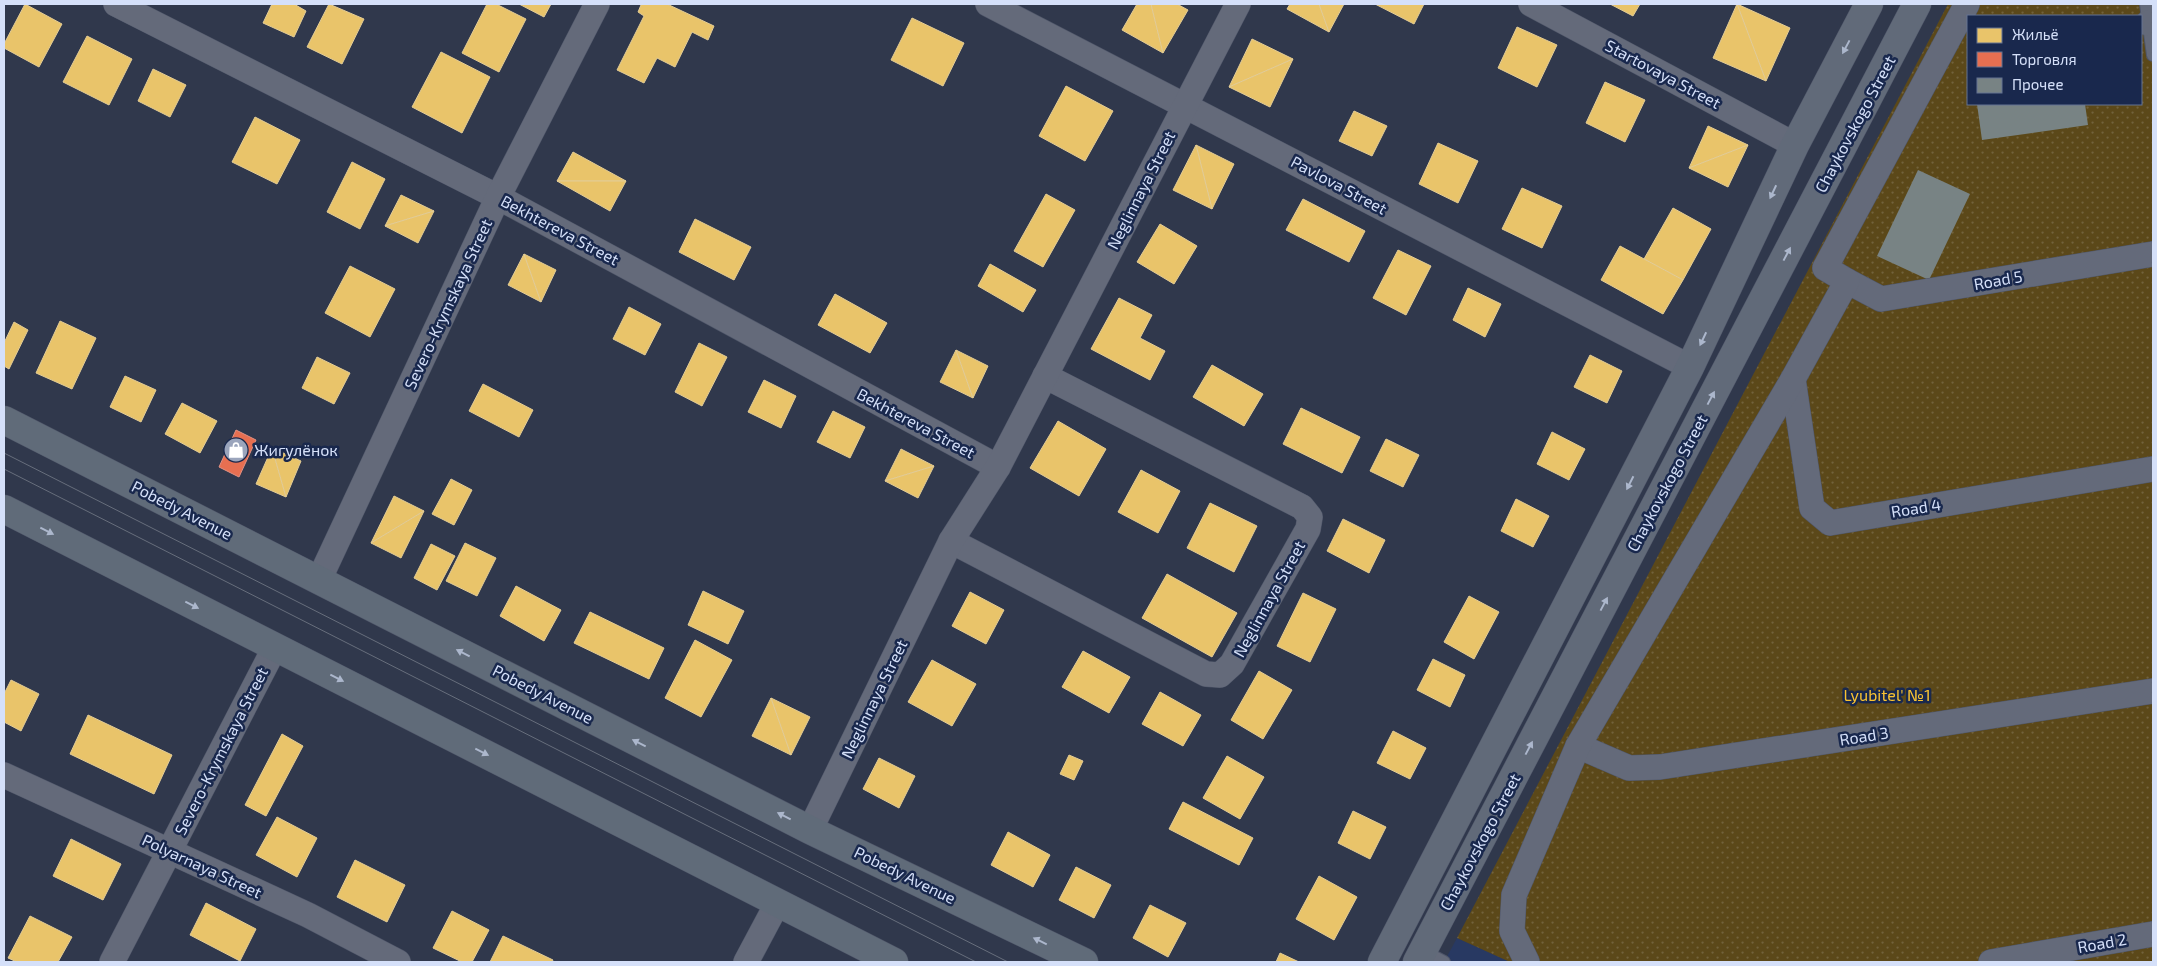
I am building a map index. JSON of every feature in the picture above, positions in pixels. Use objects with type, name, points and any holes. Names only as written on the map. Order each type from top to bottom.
[{"type":"main road","name":"Chaykovskogo Street","points":[[1382,962],[1690,367],[1795,145],[1869,4]]},
{"type":"main road","name":"Chaykovskogo Street","points":[[1428,959],[1917,4]]},
{"type":"main road","name":"Pobedy Avenue","points":[[4,420],[810,830],[1084,962]]},
{"type":"main road","points":[[4,509],[894,962]]},
{"type":"street","name":"Bekhtereva Street","points":[[116,4],[498,197],[998,467]]},
{"type":"street","name":"Severo-Krymskaya Street","points":[[319,580],[498,197],[596,4]]},
{"type":"street","name":"Pavlova Street","points":[[988,4],[1690,367]]},
{"type":"street","name":"Neglinnaya Street","points":[[810,830],[951,541],[998,467],[1184,104],[1238,4]]},
{"type":"street","name":"Road 5","points":[[1966,4],[1825,268],[1881,299],[2153,254]]},
{"type":"street","name":"Startovaya Street","points":[[1543,6],[1795,145]]},
{"type":"street","points":[[1527,962],[1512,932],[1514,895],[1578,746],[1793,379],[1848,281]]},
{"type":"street","name":"Neglinnaya Street","points":[[951,541],[1206,674],[1220,675],[1232,664],[1308,529],[1310,517],[1302,507],[1045,376]]},
{"type":"street","name":"Road 4","points":[[1793,379],[1812,508],[1830,523],[2153,469]]},
{"type":"street","name":"Severo-Krymskaya Street","points":[[112,962],[275,647]]},
{"type":"street","name":"Road 3","points":[[1578,746],[1629,768],[1660,767],[2153,691]]},
{"type":"street","name":"Polyarnaya Street","points":[[4,775],[308,915],[398,962]]},
{"type":"street","points":[[746,962],[778,902]]},
{"type":"street","name":"Road 2","points":[[1991,962],[2153,934]]},
{"type":"lane","points":[[2149,16],[2153,55]]},
{"type":"shaded area","points":[[1457,938],[1510,962],[1444,962]]},
{"type":"green space","name":"Lyubitel' №1","points":[[1948,4],[2153,4],[2153,962],[1510,962],[1457,938]]},
{"type":"building: Жильё","points":[[25,4],[62,24],[39,67],[4,48],[4,44]]},
{"type":"building: Жильё","points":[[272,4],[294,4],[306,11],[294,37],[263,23]]},
{"type":"building: Жильё","points":[[329,4],[364,19],[342,64],[307,47]]},
{"type":"building: Жильё","points":[[487,4],[496,4],[526,19],[499,72],[462,53]]},
{"type":"building: Жильё","points":[[519,4],[551,4],[544,17]]},
{"type":"building: Жильё","points":[[640,4],[667,4],[714,26],[708,40],[692,32],[675,67],[657,58],[644,83],[617,70],[644,16],[638,12]]},
{"type":"building: Жильё","points":[[1137,4],[1151,4],[1163,53],[1122,30]]},
{"type":"building: Жильё","points":[[1151,4],[1177,4],[1188,10],[1163,53]]},
{"type":"building: Жильё","points":[[1290,4],[1319,4],[1329,32],[1287,9]]},
{"type":"building: Жильё","points":[[1319,4],[1344,4],[1329,32]]},
{"type":"building: Жильё","points":[[1375,4],[1424,4],[1414,24]]},
{"type":"building: Жильё","points":[[1610,4],[1640,4],[1633,16]]},
{"type":"building: Жильё","points":[[1737,4],[1790,28],[1766,81]]},
{"type":"building: Жильё","points":[[1737,4],[1766,81],[1713,58]]},
{"type":"building: Жильё","points":[[912,18],[964,43],[943,86],[891,60]]},
{"type":"building: Жильё","points":[[1517,27],[1557,45],[1537,87],[1498,68]]},
{"type":"building: Жильё","points":[[87,36],[132,59],[109,105],[63,82]]},
{"type":"building: Жильё","points":[[1252,39],[1293,59],[1229,87]]},
{"type":"building: Жильё","points":[[441,52],[490,77],[462,133],[412,107]]},
{"type":"building: Жильё","points":[[1293,59],[1270,107],[1229,87]]},
{"type":"building: Жильё","points":[[153,69],[186,85],[170,117],[138,101]]},
{"type":"building: Жильё","points":[[1605,82],[1645,100],[1625,142],[1586,123]]},
{"type":"building: Жильё","points":[[1066,86],[1113,111],[1085,161],[1039,136]]},
{"type":"building: Жильё","points":[[1354,111],[1387,126],[1372,156],[1339,141]]},
{"type":"building: Жильё","points":[[255,117],[300,140],[277,184],[232,162]]},
{"type":"building: Жильё","points":[[1708,126],[1748,145],[1689,168]]},
{"type":"building: Жильё","points":[[1438,143],[1478,161],[1458,203],[1419,184]]},
{"type":"building: Жильё","points":[[1196,145],[1234,164],[1212,209]]},
{"type":"building: Жильё","points":[[1196,145],[1212,209],[1173,190]]},
{"type":"building: Жильё","points":[[1748,145],[1728,187],[1689,168]]},
{"type":"building: Жильё","points":[[573,152],[626,181],[557,181]]},
{"type":"building: Жильё","points":[[352,162],[385,179],[360,229],[327,212]]},
{"type":"building: Жильё","points":[[557,181],[626,181],[610,211]]},
{"type":"building: Жильё","points":[[1522,188],[1562,206],[1542,248],[1502,229]]},
{"type":"building: Жильё","points":[[1046,194],[1075,210],[1043,267],[1014,251]]},
{"type":"building: Жильё","points":[[401,195],[434,211],[385,226]]},
{"type":"building: Жильё","points":[[1303,199],[1365,231],[1349,262],[1286,230]]},
{"type":"building: Жильё","points":[[1673,208],[1711,229],[1683,280],[1644,259]]},
{"type":"building: Жильё","points":[[434,211],[418,243],[385,226]]},
{"type":"building: Жильё","points":[[695,219],[751,247],[734,280],[679,252]]},
{"type":"building: Жильё","points":[[1160,224],[1197,246],[1174,284],[1137,262]]},
{"type":"building: Жильё","points":[[1620,246],[1683,280],[1663,314],[1601,280]]},
{"type":"building: Жильё","points":[[1398,250],[1431,266],[1406,315],[1373,298]]},
{"type":"building: Жильё","points":[[524,254],[541,302],[508,285]]},
{"type":"building: Жильё","points":[[524,254],[556,270],[541,302]]},
{"type":"building: Жильё","points":[[990,264],[1036,290],[1023,312],[978,286]]},
{"type":"building: Жильё","points":[[350,266],[395,289],[370,337],[325,313]]},
{"type":"building: Жильё","points":[[1468,288],[1501,304],[1485,337],[1453,320]]},
{"type":"building: Жильё","points":[[835,294],[887,323],[870,353],[818,325]]},
{"type":"building: Жильё","points":[[1119,298],[1152,315],[1140,338],[1165,351],[1150,380],[1091,349]]},
{"type":"building: Жильё","points":[[629,307],[661,324],[645,355],[613,339]]},
{"type":"building: Жильё","points":[[60,321],[96,338],[72,389],[36,373]]},
{"type":"building: Жильё","points":[[14,322],[28,330],[9,369],[4,366],[4,343]]},
{"type":"building: Жильё","points":[[699,343],[727,357],[702,406],[675,392]]},
{"type":"building: Жильё","points":[[956,350],[973,398],[940,382]]},
{"type":"building: Жильё","points":[[956,350],[988,366],[973,398]]},
{"type":"building: Жильё","points":[[1590,355],[1622,371],[1607,403],[1574,387]]},
{"type":"building: Жильё","points":[[317,357],[350,373],[334,404],[302,388]]},
{"type":"building: Жильё","points":[[1212,365],[1263,394],[1244,426],[1193,397]]},
{"type":"building: Жильё","points":[[125,376],[156,390],[141,422],[110,407]]},
{"type":"building: Жильё","points":[[764,380],[796,396],[781,428],[748,412]]},
{"type":"building: Жильё","points":[[483,384],[533,410],[519,437],[469,411]]},
{"type":"building: Жильё","points":[[182,403],[217,421],[200,453],[165,434]]},
{"type":"building: Жильё","points":[[1301,408],[1360,437],[1342,473],[1283,444]]},
{"type":"building: Жильё","points":[[833,411],[865,427],[850,458],[817,442]]},
{"type":"building: Жильё","points":[[1058,421],[1106,449],[1079,496],[1030,468]]},
{"type":"building: Жильё","points":[[1552,432],[1585,449],[1569,480],[1537,464]]},
{"type":"building: Жильё","points":[[1386,439],[1419,455],[1403,487],[1370,471]]},
{"type":"building: Жильё","points":[[272,448],[286,497],[256,484]]},
{"type":"building: Жильё","points":[[272,448],[301,461],[286,497]]},
{"type":"building: Жильё","points":[[901,449],[934,466],[885,481]]},
{"type":"building: Жильё","points":[[934,466],[918,498],[885,481]]},
{"type":"building: Жильё","points":[[1141,470],[1180,491],[1158,533],[1118,512]]},
{"type":"building: Жильё","points":[[451,479],[472,490],[454,525],[432,514]]},
{"type":"building: Жильё","points":[[394,496],[424,511],[371,543]]},
{"type":"building: Жильё","points":[[1516,499],[1549,516],[1533,547],[1501,531]]},
{"type":"building: Жильё","points":[[1210,503],[1257,526],[1234,572],[1187,548]]},
{"type":"building: Жильё","points":[[424,511],[401,558],[371,543]]},
{"type":"building: Жильё","points":[[1343,519],[1385,540],[1369,573],[1327,551]]},
{"type":"building: Жильё","points":[[465,543],[496,558],[477,596],[446,581]]},
{"type":"building: Жильё","points":[[431,544],[455,556],[437,590],[414,578]]},
{"type":"building: Жильё","points":[[1167,574],[1237,613],[1212,657],[1142,618]]},
{"type":"building: Жильё","points":[[516,586],[561,610],[544,641],[500,616]]},
{"type":"building: Жильё","points":[[703,591],[744,611],[728,644],[688,625]]},
{"type":"building: Жильё","points":[[970,592],[1004,610],[986,644],[952,626]]},
{"type":"building: Жильё","points":[[1303,593],[1336,609],[1310,662],[1277,646]]},
{"type":"building: Жильё","points":[[1469,596],[1499,612],[1474,659],[1444,642]]},
{"type":"building: Жильё","points":[[590,612],[664,648],[649,679],[574,643]]},
{"type":"building: Жильё","points":[[695,640],[732,660],[701,717],[665,698]]},
{"type":"building: Жильё","points":[[1083,651],[1130,677],[1109,713],[1062,687]]},
{"type":"building: Жильё","points":[[1433,659],[1465,675],[1450,707],[1417,690]]},
{"type":"building: Жильё","points":[[932,660],[976,684],[952,726],[908,702]]},
{"type":"building: Жильё","points":[[1259,671],[1292,690],[1263,739],[1231,720]]},
{"type":"building: Жильё","points":[[11,680],[39,694],[21,731],[4,722],[4,694]]},
{"type":"building: Жильё","points":[[1160,692],[1201,715],[1183,746],[1142,724]]},
{"type":"building: Жильё","points":[[771,698],[791,755],[752,736]]},
{"type":"building: Жильё","points":[[771,698],[810,717],[791,755]]},
{"type":"building: Жильё","points":[[88,715],[172,755],[154,794],[70,754]]},
{"type":"building: Жильё","points":[[1393,731],[1426,748],[1410,779],[1377,763]]},
{"type":"building: Жильё","points":[[282,734],[303,746],[266,816],[245,805]]},
{"type":"building: Жильё","points":[[1069,755],[1083,761],[1074,780],[1060,774]]},
{"type":"building: Жильё","points":[[1227,756],[1264,777],[1240,819],[1203,798]]},
{"type":"building: Жильё","points":[[879,758],[915,776],[899,808],[863,789]]},
{"type":"building: Жильё","points":[[1183,802],[1253,838],[1239,865],[1169,829]]},
{"type":"building: Жильё","points":[[1353,811],[1386,827],[1370,859],[1338,843]]},
{"type":"building: Жильё","points":[[277,817],[317,838],[297,877],[256,855]]},
{"type":"building: Жильё","points":[[1008,832],[1050,855],[1033,887],[991,865]]},
{"type":"building: Жильё","points":[[71,839],[121,864],[103,900],[53,876]]},
{"type":"building: Жильё","points":[[355,860],[405,885],[387,922],[337,897]]},
{"type":"building: Жильё","points":[[1076,867],[1111,885],[1094,918],[1059,900]]},
{"type":"building: Жильё","points":[[1319,876],[1357,897],[1334,940],[1296,919]]},
{"type":"building: Жильё","points":[[206,903],[256,929],[240,961],[190,935]]},
{"type":"building: Жильё","points":[[1150,905],[1186,923],[1168,957],[1133,938]]},
{"type":"building: Жильё","points":[[452,911],[489,930],[472,962],[462,962],[433,948]]},
{"type":"building: Жильё","points":[[30,916],[72,937],[58,962],[17,962],[8,958]]},
{"type":"building: Жильё","points":[[503,936],[553,960],[552,962],[490,962]]},
{"type":"building: Жильё","points":[[1280,953],[1299,962],[1276,962]]},
{"type":"building: Торговля","points":[[236,430],[256,440],[239,477],[219,467]]},
{"type":"building: Прочее","points":[[1977,105],[2085,105],[2088,125],[1982,140]]},
{"type":"building: Прочее","points":[[1918,170],[1970,194],[1929,280],[1877,256]]},
{"type":"tram line","points":[[4,453],[1008,962]]},
{"type":"tram line","points":[[4,469],[976,962]]},
{"type":"place","name":"Жигулёнок","points":[[236,450]]}]
